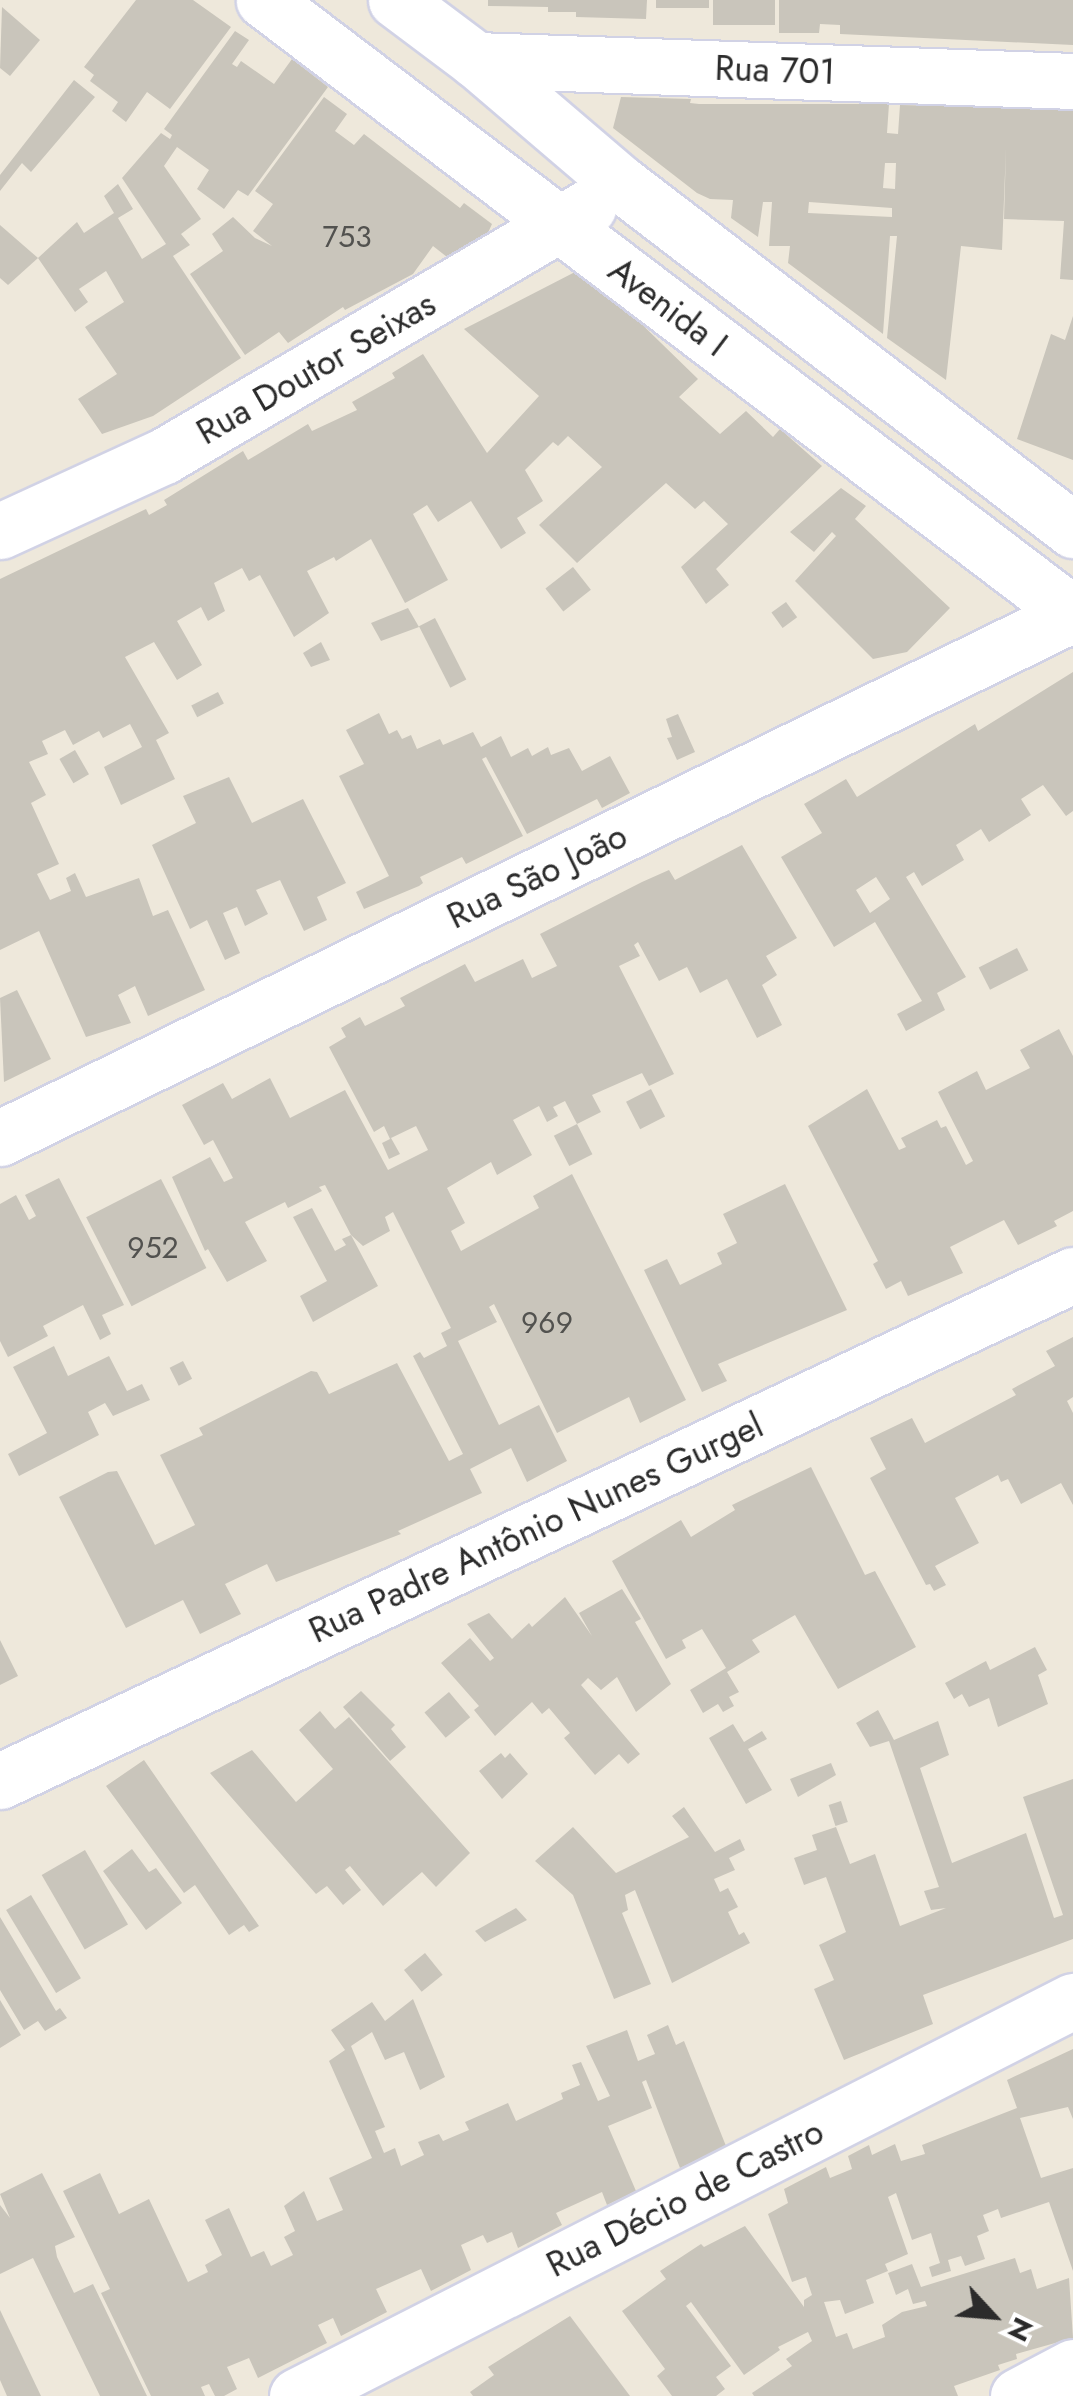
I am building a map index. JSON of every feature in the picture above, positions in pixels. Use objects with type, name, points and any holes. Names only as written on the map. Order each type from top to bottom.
[{"type":"street","name":"Avenida I","points":[[264,0],[1073,614]]},
{"type":"street","name":"Avenida I","points":[[396,0],[476,60],[620,184],[1073,530]]},
{"type":"street","name":"Rua 701","points":[[476,60],[1073,80]]},
{"type":"street","name":"Rua Doutor Seixas","points":[[0,531],[164,456],[561,226],[620,184]]},
{"type":"street","name":"Rua São João","points":[[0,1138],[1073,614]]},
{"type":"street","name":"Rua Padre Antônio Nunes Gurgel","points":[[0,1781],[1073,1275]]},
{"type":"street","name":"Rua Décio de Castro","points":[[297,2396],[1073,2001]]},
{"type":"street","points":[[1018,2396],[1073,2367]]},
{"type":"building","points":[[136,0],[193,0],[231,27],[170,109],[147,92],[126,122],[112,111],[118,102],[90,81],[94,75],[84,67]]},
{"type":"building","points":[[488,0],[647,0],[646,19],[576,17],[576,12],[548,12],[548,7],[488,6]]},
{"type":"building","points":[[656,0],[709,0],[709,8],[656,8]]},
{"type":"building","points":[[713,0],[775,0],[775,25],[713,25]]},
{"type":"building","points":[[779,0],[1073,0],[1073,45],[840,34],[840,25],[820,24],[819,33],[779,33]]},
{"type":"building","points":[[2,7],[40,40],[10,76],[0,68]]},
{"type":"building","points":[[235,31],[249,40],[232,64],[237,67],[241,61],[274,84],[292,59],[328,87],[248,196],[238,190],[224,209],[197,189],[209,170],[177,147],[164,166],[201,219],[181,234],[190,245],[173,256],[241,358],[153,416],[102,434],[78,399],[117,374],[85,327],[124,302],[106,271],[79,289],[88,302],[75,312],[38,258],[77,222],[84,233],[114,213],[104,196],[118,184],[133,209],[118,218],[142,259],[166,244],[122,178],[161,133],[170,139],[172,135],[164,129]]},
{"type":"building","points":[[74,80],[95,97],[31,172],[22,163],[0,191],[0,175]]},
{"type":"building","points":[[324,97],[347,114],[335,131],[354,145],[364,134],[460,208],[464,203],[492,224],[487,235],[447,257],[433,246],[413,274],[345,310],[343,307],[288,343],[279,332],[245,355],[190,274],[223,251],[212,234],[233,217],[255,238],[272,246],[253,231],[273,204],[255,191]]},
{"type":"building","points":[[621,97],[691,99],[690,103],[699,104],[889,104],[887,133],[898,134],[900,105],[1073,109],[1073,280],[1060,279],[1064,221],[1004,219],[1006,148],[1002,250],[961,246],[946,380],[887,338],[897,236],[890,236],[883,334],[788,263],[790,246],[769,246],[772,202],[763,202],[758,237],[731,218],[733,200],[710,199],[697,193],[613,128]],"holes":[[[885,163],[896,163],[895,189],[883,188]],[[809,202],[892,208],[892,217],[808,213]]]},
{"type":"building","points":[[0,225],[38,258],[8,285],[0,278]]},
{"type":"building","points":[[575,272],[623,306],[698,379],[679,397],[720,434],[746,411],[773,437],[780,429],[822,466],[716,569],[729,585],[706,604],[681,567],[728,524],[704,501],[695,509],[666,483],[577,563],[539,525],[602,467],[568,436],[558,446],[553,442],[525,470],[543,501],[517,518],[526,533],[501,549],[471,501],[438,522],[427,505],[413,514],[448,580],[405,603],[371,539],[336,561],[334,557],[307,571],[329,613],[294,637],[260,575],[249,581],[242,568],[214,583],[225,611],[208,621],[201,607],[177,621],[202,665],[177,680],[154,642],[125,657],[169,733],[156,740],[175,779],[121,805],[104,767],[142,747],[130,724],[103,738],[99,731],[73,745],[65,730],[42,741],[48,754],[29,762],[46,795],[31,803],[59,864],[37,874],[50,900],[71,891],[66,878],[75,873],[86,897],[139,878],[153,916],[168,910],[205,990],[148,1016],[135,986],[118,995],[131,1023],[86,1037],[39,931],[0,950],[0,579],[146,509],[149,515],[167,505],[164,500],[243,451],[248,460],[308,424],[312,431],[357,410],[352,402],[395,378],[392,373],[423,354],[487,453],[539,396],[464,329]]},
{"type":"building","points":[[1073,316],[1073,460],[1017,439],[1051,334],[1065,340]]},
{"type":"building","points":[[841,488],[866,506],[855,519],[950,608],[907,652],[873,659],[795,581],[836,536],[832,532],[814,552],[790,532]]},
{"type":"building","points":[[573,567],[591,590],[563,611],[545,589]]},
{"type":"building","points":[[786,602],[797,617],[783,628],[771,613]]},
{"type":"building","points":[[408,608],[419,627],[381,641],[371,623]]},
{"type":"building","points":[[435,618],[466,679],[450,688],[419,626]]},
{"type":"building","points":[[321,642],[330,660],[311,667],[303,653]]},
{"type":"building","points":[[1073,672],[1073,811],[1066,816],[1043,785],[1021,799],[1031,815],[989,842],[981,829],[956,845],[964,860],[922,886],[914,872],[906,877],[966,977],[937,993],[945,1010],[906,1031],[897,1014],[922,1001],[875,922],[834,947],[781,857],[822,833],[804,804],[846,779],[857,797],[975,724],[978,731]],"holes":[[[876,877],[890,899],[870,913],[856,890]]]},
{"type":"building","points":[[218,692],[224,704],[197,717],[191,706]]},
{"type":"building","points":[[379,713],[389,734],[397,730],[402,739],[411,735],[417,749],[440,739],[443,745],[473,732],[481,747],[501,736],[511,757],[528,748],[532,756],[548,747],[551,755],[569,748],[582,771],[610,756],[630,793],[602,808],[597,799],[527,834],[486,757],[482,759],[523,836],[466,864],[462,857],[420,877],[423,883],[419,886],[364,909],[356,892],[389,876],[339,776],[364,764],[346,730]]},
{"type":"building","points":[[678,714],[695,752],[677,760],[667,738],[672,737],[666,719]]},
{"type":"building","points":[[75,750],[89,774],[73,783],[59,759]]},
{"type":"building","points":[[229,777],[252,823],[303,799],[346,883],[317,897],[327,920],[304,931],[280,880],[256,890],[268,914],[245,926],[237,907],[223,913],[240,953],[225,960],[207,920],[190,929],[152,845],[196,823],[183,796]]},
{"type":"building","points":[[742,845],[797,938],[766,956],[777,975],[762,985],[782,1025],[757,1038],[727,979],[700,993],[687,967],[659,981],[638,942],[634,945],[640,956],[619,966],[674,1074],[649,1086],[642,1073],[592,1095],[601,1112],[577,1124],[565,1101],[553,1107],[558,1116],[547,1122],[539,1106],[513,1120],[532,1155],[497,1175],[491,1162],[447,1188],[465,1223],[451,1231],[461,1251],[539,1208],[533,1196],[572,1174],[686,1400],[640,1423],[629,1397],[557,1433],[494,1304],[489,1307],[497,1322],[458,1341],[499,1425],[539,1405],[567,1461],[527,1482],[511,1448],[470,1469],[482,1493],[398,1531],[401,1534],[276,1582],[267,1564],[225,1584],[241,1614],[200,1634],[183,1600],[126,1628],[59,1497],[117,1471],[155,1545],[195,1525],[160,1455],[203,1435],[199,1428],[311,1371],[317,1372],[329,1394],[397,1363],[449,1461],[463,1454],[413,1356],[420,1352],[424,1358],[447,1346],[441,1333],[451,1328],[393,1212],[385,1217],[390,1231],[363,1246],[351,1235],[325,1185],[319,1187],[322,1191],[288,1208],[285,1202],[245,1222],[267,1261],[227,1282],[208,1249],[205,1251],[172,1177],[210,1157],[224,1182],[233,1178],[213,1140],[204,1145],[182,1105],[223,1083],[232,1099],[270,1078],[290,1118],[345,1090],[388,1170],[428,1150],[416,1126],[391,1138],[400,1154],[389,1159],[382,1143],[390,1139],[384,1126],[374,1132],[329,1047],[346,1037],[341,1028],[360,1017],[365,1026],[405,1006],[400,998],[465,964],[475,982],[523,959],[532,978],[557,966],[540,934],[669,870],[675,880]]},
{"type":"building","points":[[1017,948],[1028,970],[990,990],[979,968]]},
{"type":"building","points":[[17,990],[51,1059],[4,1082],[0,998]]},
{"type":"building","points":[[1059,1029],[1073,1056],[1073,1211],[1054,1221],[1057,1226],[1018,1245],[1004,1220],[950,1247],[963,1273],[908,1296],[901,1281],[886,1289],[873,1264],[878,1261],[808,1126],[867,1089],[899,1150],[906,1147],[901,1138],[937,1120],[941,1128],[946,1126],[966,1165],[973,1161],[938,1092],[977,1071],[986,1090],[1030,1068],[1020,1050]]},
{"type":"building","points":[[651,1089],[665,1117],[640,1129],[626,1102]]},
{"type":"building","points":[[577,1124],[592,1154],[569,1166],[554,1136]]},
{"type":"building","points":[[59,1178],[124,1305],[102,1315],[111,1334],[100,1340],[83,1305],[43,1326],[48,1336],[8,1357],[0,1341],[0,1204],[16,1195],[29,1220],[36,1216],[25,1195]]},
{"type":"building","points":[[161,1179],[206,1268],[132,1306],[86,1217]]},
{"type":"building","points":[[785,1184],[847,1310],[718,1364],[727,1381],[702,1392],[644,1270],[667,1259],[680,1285],[722,1264],[717,1253],[737,1243],[723,1214]]},
{"type":"building","points":[[312,1208],[335,1251],[346,1245],[342,1239],[351,1235],[378,1286],[313,1322],[300,1296],[327,1281],[293,1217]]},
{"type":"building","points":[[1073,1337],[1073,1397],[1067,1401],[1073,1413],[1073,1505],[1061,1483],[1021,1504],[1008,1479],[1001,1482],[998,1475],[955,1498],[979,1543],[935,1566],[946,1585],[934,1591],[930,1584],[926,1585],[870,1478],[886,1469],[870,1438],[912,1418],[925,1443],[1016,1395],[1012,1389],[1055,1366],[1046,1351]]},
{"type":"building","points":[[54,1346],[68,1376],[109,1356],[127,1391],[142,1384],[150,1400],[113,1416],[105,1403],[88,1412],[99,1435],[19,1476],[8,1454],[47,1433],[13,1367]]},
{"type":"building","points":[[183,1361],[192,1379],[179,1386],[170,1368]]},
{"type":"building","points":[[811,1467],[865,1575],[875,1571],[916,1647],[838,1689],[795,1615],[752,1640],[760,1652],[727,1672],[739,1692],[729,1697],[734,1706],[723,1712],[718,1704],[703,1713],[690,1690],[726,1668],[702,1629],[682,1640],[686,1648],[666,1659],[612,1561],[681,1520],[691,1537],[735,1510],[732,1505]]},
{"type":"building","points":[[622,1589],[641,1619],[635,1622],[671,1684],[636,1712],[617,1677],[601,1690],[588,1678],[581,1685],[640,1754],[628,1764],[619,1754],[595,1775],[564,1738],[570,1733],[549,1708],[542,1714],[532,1702],[495,1736],[474,1710],[479,1706],[441,1663],[470,1638],[490,1661],[494,1658],[467,1624],[489,1613],[512,1639],[529,1623],[532,1627],[565,1597],[592,1636],[579,1613]]},
{"type":"building","points":[[0,1640],[18,1676],[0,1685]]},
{"type":"building","points":[[1035,1647],[1047,1670],[1038,1675],[1048,1704],[998,1727],[989,1698],[969,1707],[962,1694],[954,1699],[945,1683],[986,1661],[990,1670]]},
{"type":"building","points":[[361,1691],[395,1725],[391,1729],[406,1747],[390,1761],[343,1707]]},
{"type":"building","points":[[449,1692],[470,1717],[446,1738],[424,1713]]},
{"type":"building","points":[[878,1710],[894,1740],[938,1721],[949,1755],[920,1768],[952,1863],[1026,1833],[1054,1918],[1063,1915],[1023,1797],[1073,1779],[1073,1939],[923,1995],[933,2024],[844,2060],[814,1989],[834,1980],[819,1945],[846,1932],[826,1877],[804,1885],[794,1858],[817,1850],[812,1835],[836,1827],[850,1864],[875,1854],[900,1926],[946,1908],[931,1910],[924,1891],[939,1887],[889,1741],[870,1747],[856,1723]]},
{"type":"building","points":[[320,1711],[335,1729],[349,1717],[470,1853],[436,1887],[422,1872],[383,1906],[350,1866],[345,1870],[361,1890],[343,1905],[327,1886],[316,1894],[210,1773],[252,1750],[296,1802],[333,1769],[299,1730]]},
{"type":"building","points":[[733,1724],[744,1742],[762,1731],[767,1739],[748,1749],[772,1790],[746,1804],[709,1738]]},
{"type":"building","points":[[501,1753],[505,1758],[510,1753],[528,1774],[502,1799],[479,1771]]},
{"type":"building","points":[[144,1760],[259,1926],[249,1932],[244,1925],[229,1935],[195,1885],[184,1893],[106,1786]]},
{"type":"building","points":[[831,1763],[836,1775],[798,1797],[790,1779]]},
{"type":"building","points":[[841,1801],[848,1822],[835,1826],[829,1805]]},
{"type":"building","points":[[684,1807],[715,1852],[740,1839],[745,1850],[729,1858],[735,1870],[714,1879],[720,1892],[728,1888],[738,1907],[728,1912],[739,1935],[744,1932],[750,1943],[672,1983],[635,1890],[625,1895],[628,1910],[622,1913],[651,1984],[614,1999],[573,1895],[535,1861],[573,1827],[616,1873],[689,1837],[672,1816]]},
{"type":"building","points":[[132,1849],[149,1872],[156,1868],[182,1903],[146,1930],[103,1871]]},
{"type":"building","points":[[85,1850],[128,1924],[85,1949],[42,1875]]},
{"type":"building","points":[[31,1895],[81,1978],[56,1993],[6,1910]]},
{"type":"building","points":[[516,1908],[527,1920],[485,1942],[475,1931]]},
{"type":"building","points":[[0,1917],[56,2011],[60,2008],[67,2018],[45,2031],[38,2021],[24,2030],[0,1990]]},
{"type":"building","points":[[425,1953],[443,1975],[422,1992],[404,1970]]},
{"type":"building","points":[[413,1999],[445,2077],[420,2090],[404,2052],[385,2060],[372,2032],[351,2046],[385,2127],[375,2131],[384,2153],[395,2148],[401,2166],[424,2155],[418,2142],[439,2134],[443,2141],[469,2130],[465,2122],[508,2103],[516,2121],[563,2099],[561,2093],[580,2085],[572,2065],[581,2062],[598,2101],[610,2096],[586,2046],[627,2030],[638,2061],[655,2054],[647,2035],[668,2025],[676,2045],[684,2041],[726,2146],[680,2168],[646,2080],[642,2082],[652,2108],[608,2126],[636,2191],[607,2205],[602,2192],[556,2213],[562,2225],[518,2248],[512,2232],[487,2243],[483,2235],[461,2245],[471,2270],[431,2291],[421,2269],[376,2289],[387,2312],[341,2336],[333,2318],[318,2325],[327,2343],[258,2378],[249,2358],[227,2367],[237,2389],[224,2396],[215,2396],[209,2384],[201,2387],[205,2396],[151,2396],[101,2293],[110,2289],[63,2191],[100,2173],[119,2214],[149,2199],[188,2282],[208,2272],[205,2265],[222,2255],[205,2220],[229,2208],[251,2257],[264,2251],[271,2266],[293,2255],[284,2237],[295,2231],[284,2206],[304,2191],[317,2221],[343,2210],[329,2178],[372,2158],[329,2061],[345,2050],[331,2030],[372,2002],[385,2021]]},
{"type":"building","points":[[0,2000],[21,2035],[0,2048]]},
{"type":"building","points":[[1073,2049],[1073,2119],[1068,2107],[1020,2118],[1041,2178],[1073,2168],[1073,2271],[1049,2202],[1001,2218],[998,2209],[983,2215],[989,2231],[977,2236],[985,2259],[965,2266],[961,2256],[948,2260],[951,2271],[932,2277],[929,2267],[940,2263],[931,2233],[912,2240],[896,2193],[888,2197],[908,2254],[885,2264],[888,2271],[866,2280],[874,2303],[845,2314],[840,2300],[824,2302],[836,2337],[847,2333],[853,2349],[885,2337],[882,2325],[902,2312],[927,2306],[925,2301],[913,2304],[908,2289],[896,2295],[888,2273],[912,2264],[921,2287],[1015,2258],[1020,2273],[1031,2269],[1037,2289],[1069,2278],[1073,2338],[1016,2354],[1017,2359],[998,2365],[1000,2370],[954,2386],[958,2396],[754,2396],[752,2393],[792,2366],[786,2359],[812,2341],[808,2332],[778,2347],[780,2350],[744,2375],[691,2302],[686,2306],[731,2366],[716,2377],[725,2389],[716,2396],[672,2396],[657,2376],[665,2369],[622,2311],[666,2279],[660,2271],[701,2244],[704,2247],[745,2226],[804,2307],[804,2300],[812,2295],[806,2277],[792,2282],[768,2214],[788,2203],[784,2189],[826,2167],[830,2178],[852,2169],[848,2156],[869,2145],[872,2155],[895,2144],[901,2161],[925,2154],[922,2145],[1017,2108],[1007,2080]]},
{"type":"building","points":[[42,2173],[75,2237],[55,2246],[57,2257],[74,2293],[93,2284],[147,2396],[100,2396],[33,2258],[0,2274],[0,2205],[10,2218],[0,2194]]},
{"type":"building","points":[[0,2310],[41,2396],[7,2396],[0,2380]]},
{"type":"building","points":[[570,2316],[630,2396],[473,2396],[470,2392],[494,2375],[488,2367]]}]
